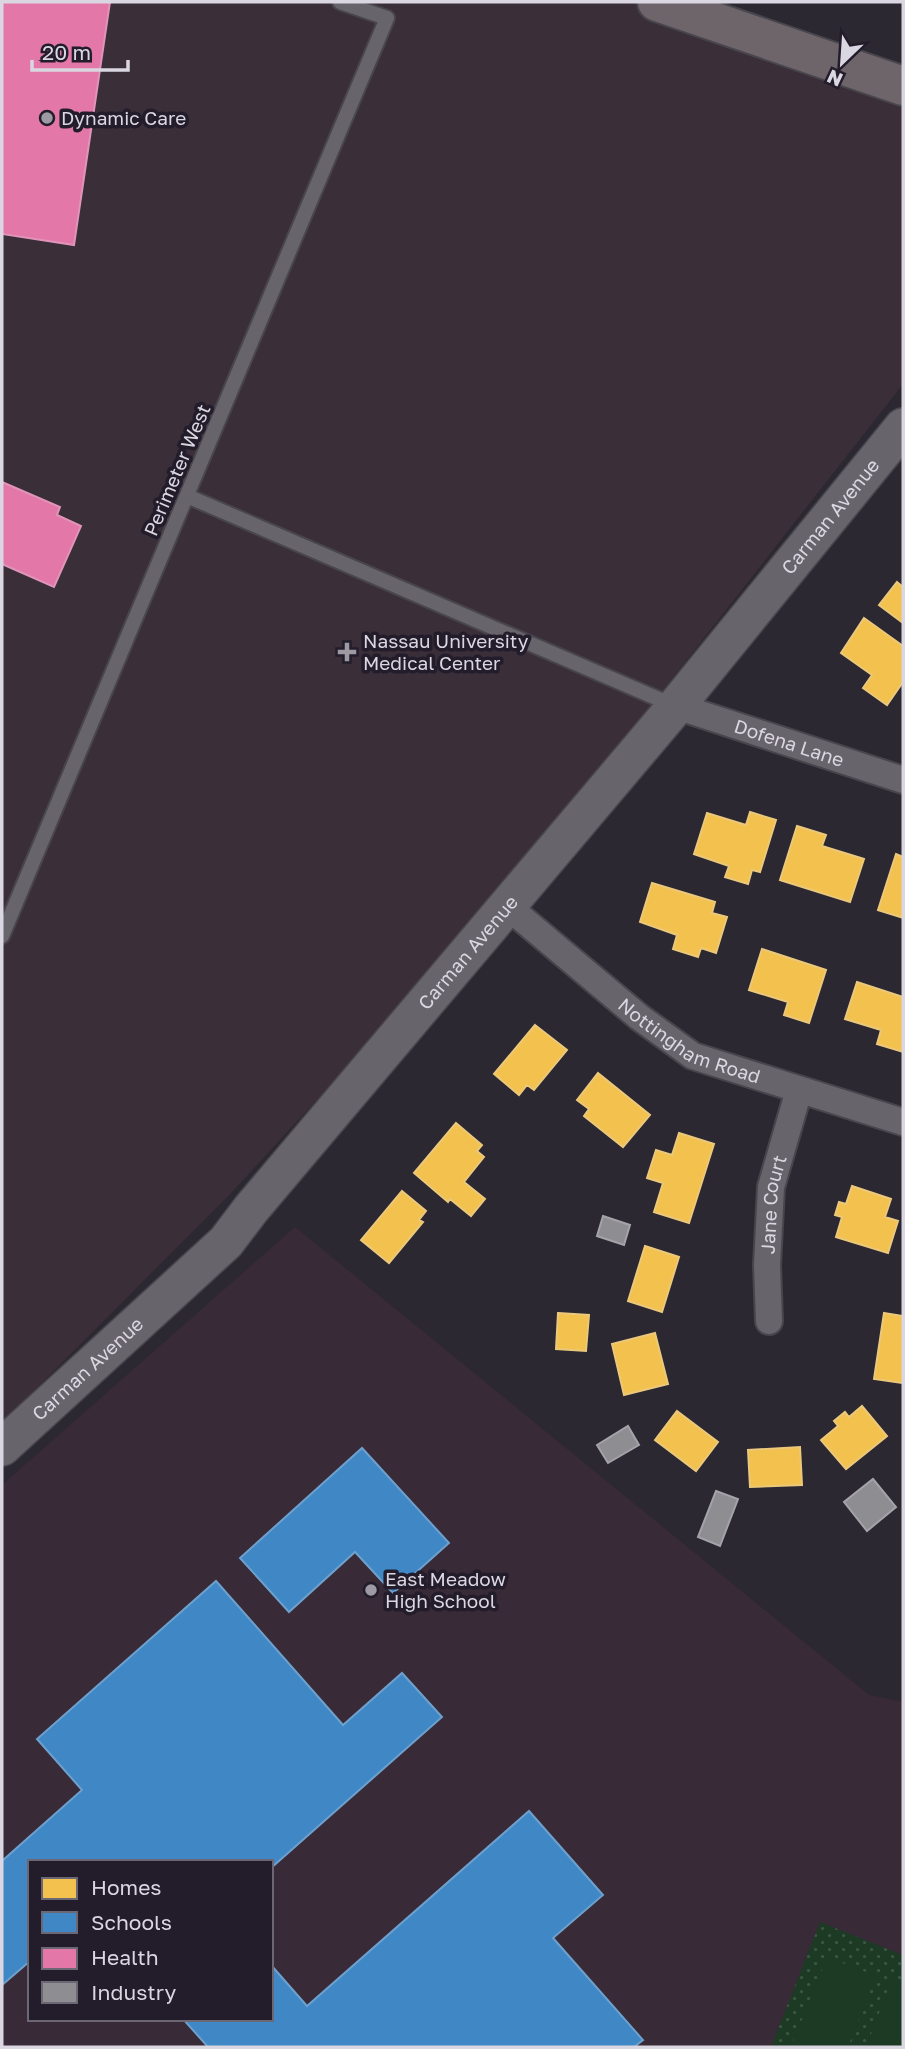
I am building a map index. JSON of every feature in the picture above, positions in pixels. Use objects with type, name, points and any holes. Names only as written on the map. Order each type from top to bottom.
[{"type":"main road","points":[[657,2],[903,86]]},
{"type":"main road","name":"Carman Avenue","points":[[2,1447],[226,1242],[676,706],[903,427]]},
{"type":"street","name":"Dofena Lane","points":[[676,706],[903,780]]},
{"type":"street","name":"Nottingham Road","points":[[508,906],[639,1017],[693,1056],[903,1122]]},
{"type":"street","name":"Jane Court","points":[[769,1321],[767,1265],[771,1187],[799,1090]]},
{"type":"lane","name":"Perimeter West","points":[[2,936],[387,18],[340,2]]},
{"type":"lane","points":[[187,496],[676,706]]},
{"type":"shaded area","name":"Nassau University Medical Center","points":[[2,2],[722,2],[903,81],[903,384],[483,920],[231,1193],[2,1423]]},
{"type":"shaded area","name":"East Meadow High School","points":[[295,1227],[869,1695],[903,1702],[903,2047],[2,2047],[2,1485]]},
{"type":"green space","points":[[820,1922],[903,1955],[903,2047],[771,2047]]},
{"type":"green space","points":[[827,1957],[876,1976],[848,2047],[791,2047]]},
{"type":"green space","points":[[891,1982],[903,1987],[903,2047],[866,2047]]},
{"type":"building: Homes","points":[[897,582],[903,587],[903,623],[879,605]]},
{"type":"building: Homes","points":[[864,618],[903,646],[903,682],[887,705],[863,688],[872,675],[841,653]]},
{"type":"building: Homes","points":[[750,812],[776,820],[760,872],[752,870],[748,884],[725,877],[729,866],[694,854],[707,813],[746,825]]},
{"type":"building: Homes","points":[[797,826],[826,835],[822,846],[864,859],[850,902],[780,880]]},
{"type":"building: Homes","points":[[896,854],[903,857],[903,918],[878,910]]},
{"type":"building: Homes","points":[[652,883],[715,902],[712,913],[727,917],[716,953],[701,948],[698,957],[673,949],[677,935],[640,922]]},
{"type":"building: Homes","points":[[762,949],[826,970],[809,1023],[784,1015],[788,1002],[749,990]]},
{"type":"building: Homes","points":[[857,982],[903,997],[903,1052],[877,1044],[881,1030],[845,1019]]},
{"type":"building: Homes","points":[[535,1025],[567,1050],[534,1090],[527,1085],[519,1095],[494,1074]]},
{"type":"building: Homes","points":[[598,1073],[650,1115],[623,1147],[584,1116],[589,1109],[577,1100]]},
{"type":"building: Homes","points":[[456,1123],[482,1145],[477,1151],[484,1157],[464,1182],[485,1199],[471,1216],[450,1199],[448,1202],[414,1173]]},
{"type":"building: Homes","points":[[679,1133],[714,1144],[689,1223],[654,1212],[663,1183],[647,1178],[656,1150],[672,1155]]},
{"type":"building: Homes","points":[[852,1186],[891,1199],[885,1217],[898,1221],[888,1253],[836,1237],[842,1217],[835,1215],[839,1202],[846,1204]]},
{"type":"building: Homes","points":[[402,1191],[426,1211],[419,1220],[423,1222],[389,1263],[361,1240]]},
{"type":"building: Homes","points":[[645,1246],[679,1257],[662,1312],[628,1301]]},
{"type":"building: Homes","points":[[558,1313],[589,1315],[586,1351],[556,1349]]},
{"type":"building: Homes","points":[[884,1313],[903,1316],[903,1383],[874,1379]]},
{"type":"building: Homes","points":[[655,1333],[668,1384],[624,1395],[612,1344]]},
{"type":"building: Homes","points":[[862,1406],[887,1436],[846,1469],[821,1440],[838,1426],[834,1421],[845,1412],[849,1417]]},
{"type":"building: Homes","points":[[677,1411],[718,1442],[696,1471],[655,1440]]},
{"type":"building: Homes","points":[[800,1447],[802,1485],[750,1487],[748,1450]]},
{"type":"building: Schools","points":[[362,1448],[449,1543],[393,1593],[355,1552],[289,1612],[240,1558]]},
{"type":"building: Schools","points":[[216,1581],[343,1725],[402,1673],[442,1717],[273,1866],[273,1860],[28,1860],[28,1963],[2,1985],[2,1861],[82,1790],[37,1739]]},
{"type":"building: Schools","points":[[529,1811],[603,1895],[553,1938],[643,2040],[634,2047],[208,2047],[185,2021],[273,2021],[273,1967],[307,2006]]},
{"type":"building: Health","name":"Dynamic Care","points":[[2,2],[110,2],[74,245],[2,234]]},
{"type":"building: Health","points":[[2,482],[60,507],[57,515],[81,526],[54,587],[2,564]]},
{"type":"building: Industry","points":[[603,1216],[630,1225],[624,1245],[597,1236]]},
{"type":"building: Industry","points":[[628,1426],[639,1445],[608,1463],[597,1445]]},
{"type":"building: Industry","points":[[873,1479],[896,1507],[867,1531],[844,1502]]},
{"type":"building: Industry","points":[[716,1491],[738,1499],[720,1546],[698,1537]]},
{"type":"place","name":"Dynamic Care","points":[[47,118]]},
{"type":"place","name":"Nassau University Medical Center","points":[[347,652]]},
{"type":"place","name":"East Meadow High School","points":[[371,1590]]}]
